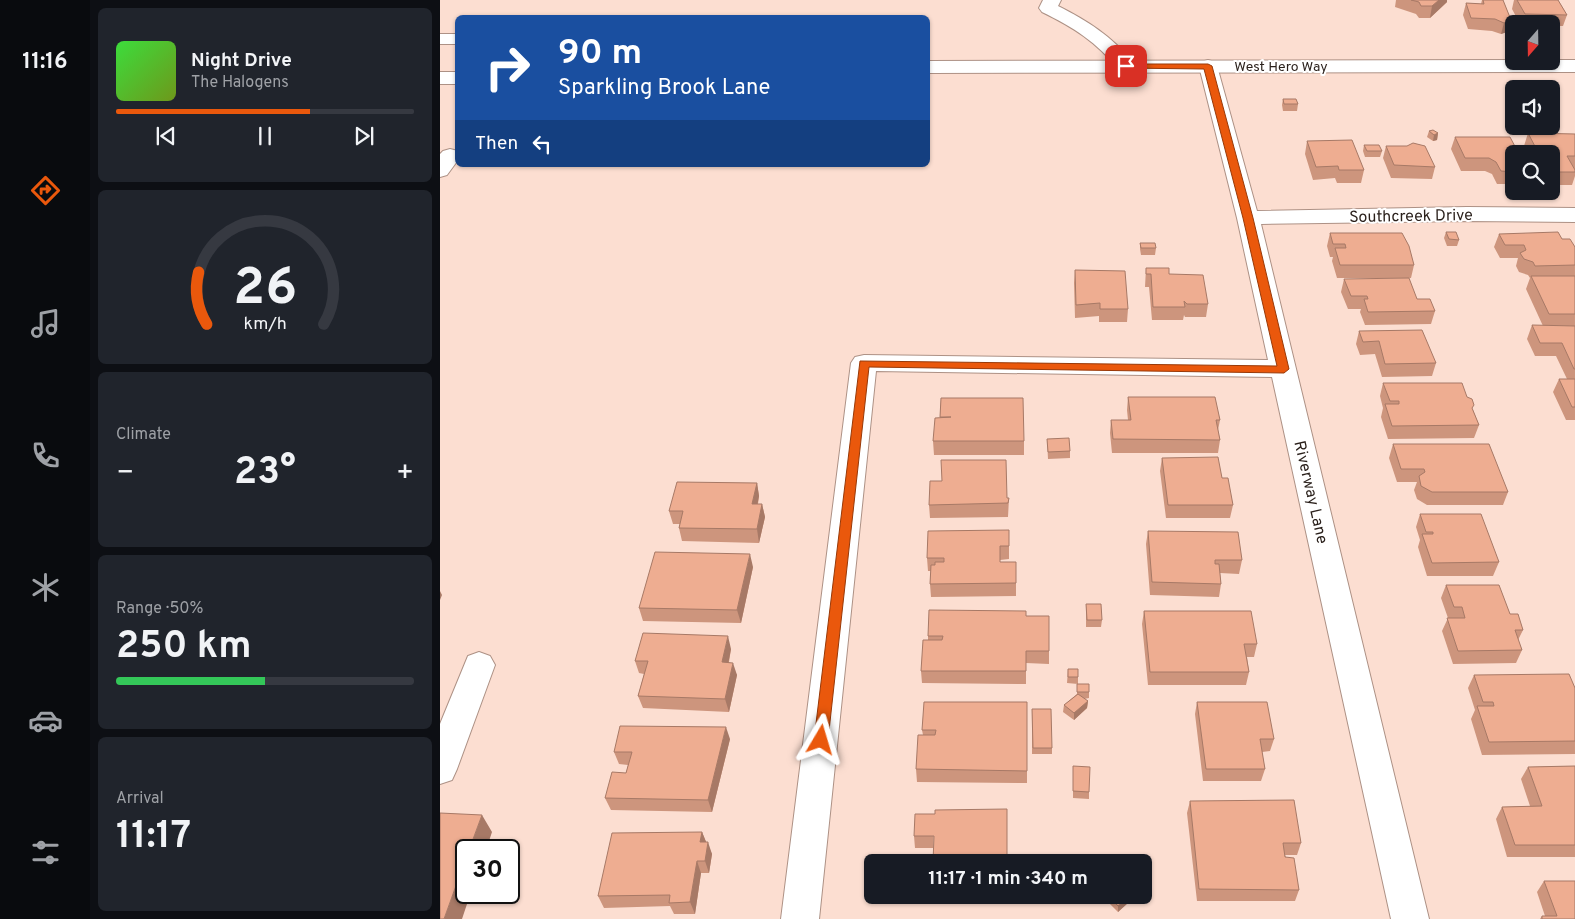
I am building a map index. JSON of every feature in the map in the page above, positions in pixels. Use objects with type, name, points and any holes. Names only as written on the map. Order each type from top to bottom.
[{"type":"street","points":[[1052,0],[1048,8],[1093,30],[1108,42],[1126,66]]},
{"type":"street","points":[[440,39],[455,39]]},
{"type":"street","name":"Riverway Lane","points":[[1208,66],[1248,218],[1284,369],[1410,919]]},
{"type":"street","name":"West Hero Way","points":[[930,67],[1575,66]]},
{"type":"street","points":[[440,78],[455,78]]},
{"type":"street","name":"Southcreek Drive","points":[[1248,218],[1467,214],[1575,215]]},
{"type":"street","points":[[800,919],[864,363],[1284,369]]},
{"type":"street","points":[[440,769],[478,665]]},
{"type":"building","points":[[1411,0],[1439,0],[1432,6],[1421,6],[1419,2]]},
{"type":"building","points":[[1483,0],[1503,0],[1509,15],[1505,15],[1505,23],[1495,19],[1471,18],[1466,3],[1484,4]]},
{"type":"building","points":[[1517,0],[1558,0],[1567,15],[1525,14]]},
{"type":"building","points":[[1283,99],[1296,99],[1298,104],[1284,104]]},
{"type":"building","points":[[1433,130],[1438,133],[1434,135],[1429,131]]},
{"type":"building","points":[[1575,134],[1575,156],[1567,156],[1575,172],[1560,172],[1560,145],[1534,145],[1529,135]]},
{"type":"building","points":[[1455,137],[1510,137],[1514,145],[1505,145],[1505,171],[1501,171],[1496,162],[1489,158],[1465,158]]},
{"type":"building","points":[[1352,140],[1364,170],[1339,170],[1338,166],[1316,167],[1307,141]]},
{"type":"building","points":[[1413,143],[1425,146],[1435,167],[1394,165],[1386,146],[1407,146]]},
{"type":"building","points":[[1364,145],[1379,145],[1382,151],[1367,151]]},
{"type":"building","points":[[1446,232],[1456,232],[1459,240],[1449,239]]},
{"type":"building","points":[[1558,232],[1562,239],[1570,239],[1575,247],[1575,265],[1535,266],[1533,262],[1524,259],[1520,253],[1526,250],[1524,245],[1505,245],[1499,234]]},
{"type":"building","points":[[1330,233],[1402,233],[1409,246],[1414,265],[1340,265],[1335,248],[1346,248],[1345,244],[1333,244]]},
{"type":"building","points":[[1140,243],[1155,243],[1156,248],[1141,248]]},
{"type":"building","points":[[1146,268],[1169,268],[1169,274],[1203,275],[1208,304],[1187,304],[1184,301],[1185,307],[1153,307],[1151,274],[1146,274]]},
{"type":"building","points":[[1075,270],[1125,271],[1128,309],[1100,309],[1100,303],[1076,305]]},
{"type":"building","points":[[1531,276],[1575,276],[1575,314],[1549,314]]},
{"type":"building","points":[[1409,278],[1417,299],[1430,299],[1435,311],[1368,312],[1364,299],[1368,299],[1367,296],[1351,296],[1344,279]]},
{"type":"building","points":[[1532,325],[1575,326],[1575,369],[1562,343],[1540,343]]},
{"type":"building","points":[[1422,330],[1436,363],[1385,364],[1379,341],[1363,342],[1359,331]]},
{"type":"building","points":[[1559,379],[1575,379],[1575,407],[1572,407]]},
{"type":"building","points":[[1383,383],[1462,383],[1467,397],[1472,399],[1474,405],[1472,408],[1479,425],[1392,426],[1385,404],[1399,404],[1399,401],[1390,401]]},
{"type":"building","points":[[1128,397],[1215,397],[1220,420],[1216,420],[1220,440],[1113,439],[1111,420],[1131,420]]},
{"type":"building","points":[[941,398],[1023,398],[1024,441],[933,441],[935,418],[951,417],[940,417]]},
{"type":"building","points":[[1069,438],[1070,451],[1048,452],[1047,439]]},
{"type":"building","points":[[1393,444],[1489,444],[1508,492],[1432,492],[1421,486],[1419,476],[1425,472],[1424,469],[1401,469]]},
{"type":"building","points":[[1218,457],[1222,478],[1228,478],[1233,505],[1168,505],[1162,458]]},
{"type":"building","points":[[941,460],[1006,460],[1008,503],[929,505],[930,481],[942,481]]},
{"type":"building","points":[[677,482],[757,483],[752,504],[762,504],[757,529],[679,528],[683,511],[669,511]]},
{"type":"building","points":[[1420,514],[1481,514],[1499,562],[1432,563],[1422,534],[1433,534],[1433,532],[1426,532]]},
{"type":"building","points":[[1009,530],[1009,546],[1000,546],[1000,562],[1016,562],[1016,583],[930,584],[931,565],[935,565],[935,562],[944,562],[944,558],[927,558],[928,531]]},
{"type":"building","points":[[1148,531],[1238,532],[1242,560],[1215,560],[1215,564],[1219,564],[1221,584],[1152,582]]},
{"type":"building","points":[[655,552],[750,554],[737,610],[639,608]]},
{"type":"building","points":[[1446,585],[1499,585],[1510,614],[1518,614],[1523,630],[1515,630],[1522,650],[1458,651],[1447,618],[1465,618],[1462,607],[1454,607]]},
{"type":"building","points":[[1086,604],[1101,604],[1102,620],[1087,620]]},
{"type":"building","points":[[929,610],[1026,611],[1026,616],[1049,616],[1049,651],[1026,651],[1026,671],[921,671],[923,640],[942,640],[943,636],[928,636]]},
{"type":"building","points":[[1144,611],[1251,611],[1257,644],[1244,644],[1249,672],[1150,672]]},
{"type":"building","points":[[643,633],[728,636],[722,662],[733,663],[725,699],[638,696],[648,661],[635,661]]},
{"type":"building","points":[[1068,669],[1078,669],[1078,677],[1068,677]]},
{"type":"building","points":[[1569,674],[1575,688],[1575,741],[1489,742],[1477,706],[1494,706],[1493,702],[1483,702],[1474,675]]},
{"type":"building","points":[[1077,684],[1089,684],[1089,692],[1077,692]]},
{"type":"building","points":[[1078,694],[1088,701],[1074,713],[1064,705]]},
{"type":"building","points":[[924,702],[1027,702],[1027,771],[916,769],[918,735],[935,735],[936,730],[922,730]]},
{"type":"building","points":[[1197,702],[1267,702],[1274,739],[1260,739],[1265,769],[1206,769]]},
{"type":"building","points":[[1032,709],[1051,709],[1052,748],[1033,748]]},
{"type":"building","points":[[620,726],[726,727],[708,800],[605,798],[612,772],[626,773],[632,752],[614,752]]},
{"type":"building","points":[[1073,766],[1090,767],[1089,792],[1073,791]]},
{"type":"building","points":[[1575,766],[1575,845],[1515,845],[1502,807],[1542,806],[1528,767]]},
{"type":"building","points":[[1294,800],[1301,843],[1283,843],[1285,857],[1294,858],[1299,890],[1199,889],[1190,801]]},
{"type":"building","points":[[1007,809],[1007,854],[933,854],[934,836],[914,836],[915,814],[935,814],[935,810]]},
{"type":"building","points":[[440,813],[482,815],[473,839],[455,839],[455,888],[444,919],[440,919]]},
{"type":"building","points":[[702,832],[700,842],[708,842],[705,861],[697,861],[690,902],[669,903],[670,895],[598,896],[612,833]]},
{"type":"building","points":[[1544,881],[1575,881],[1575,919],[1542,919],[1542,916],[1557,916]]},
{"type":"route","points":[[821,740],[864,363],[1284,369],[1248,218],[1208,66],[1126,66]]}]
